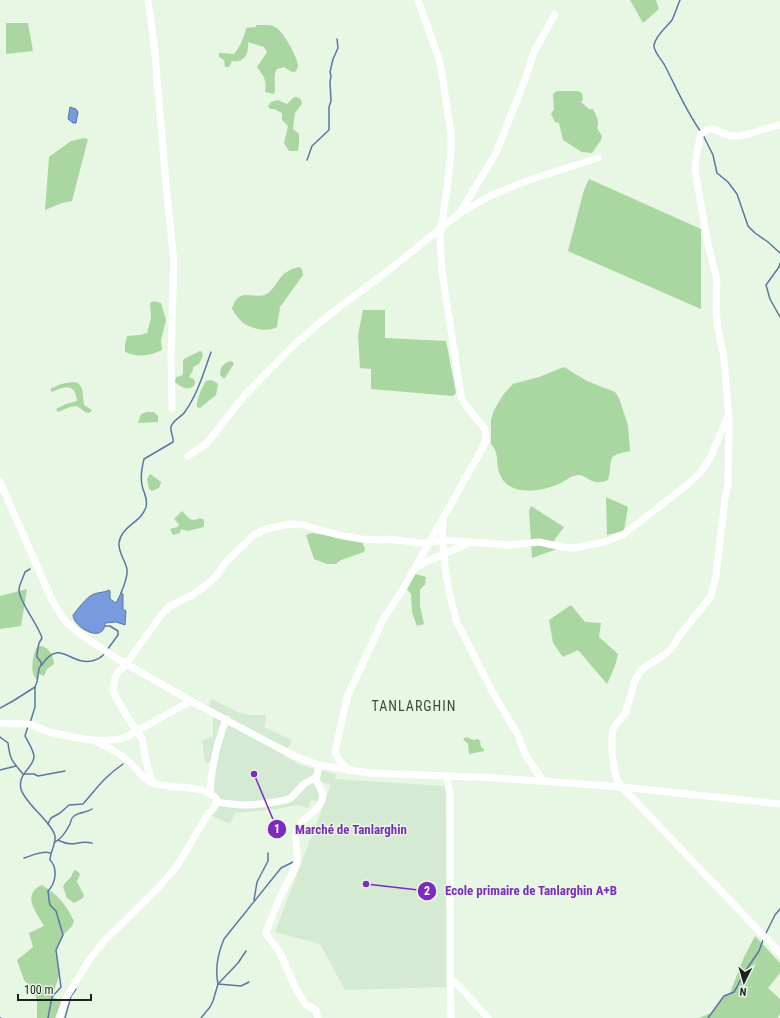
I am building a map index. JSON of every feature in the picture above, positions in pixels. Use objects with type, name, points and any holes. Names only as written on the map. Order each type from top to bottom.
[{"type":"street","points":[[148,0],[154,43],[174,261],[171,357],[172,408]]},
{"type":"street","points":[[349,771],[338,759],[335,752],[348,697],[384,618],[415,568],[486,440],[485,428],[464,403],[461,396],[440,252],[441,229],[451,150],[451,134],[442,74],[418,0]]},
{"type":"street","points":[[460,213],[496,153],[523,85],[534,52],[555,14]]},
{"type":"street","points":[[780,126],[769,127],[738,136],[728,135],[713,128],[708,129],[700,135],[700,145],[695,162],[707,240],[717,280],[716,310],[718,328],[723,348],[729,414],[729,471],[728,484],[724,498],[720,551],[711,596],[704,607],[680,635],[672,648],[663,656],[645,667],[635,680],[626,712],[616,722],[612,733],[612,752],[615,773],[622,786],[780,953]]},
{"type":"street","points":[[188,456],[207,443],[244,396],[297,342],[329,315],[460,213],[492,195],[529,180],[598,158]]},
{"type":"street","points":[[153,783],[148,770],[142,738],[125,713],[114,690],[115,678],[162,614],[170,606],[192,595],[208,584],[217,575],[224,564],[246,541],[254,535],[266,530],[291,524],[303,525],[338,535],[361,539],[389,539],[407,542],[429,543],[442,540],[511,545],[539,542],[562,548],[573,548],[604,542],[624,534],[701,472],[710,458],[729,414]]},
{"type":"street","points":[[0,482],[52,600],[61,615],[80,634],[126,664],[191,701],[291,754],[319,765],[349,771],[622,786],[780,804]]},
{"type":"street","points":[[443,518],[442,540],[449,590],[456,620],[493,693],[517,733],[526,756],[543,781]]},
{"type":"street","points":[[415,568],[458,547],[473,542]]},
{"type":"street","points":[[0,724],[28,724],[47,731],[93,740],[115,741],[138,731],[191,701]]},
{"type":"street","points":[[210,794],[212,769],[226,719]]},
{"type":"street","points":[[59,1018],[67,996],[90,959],[104,941],[157,889],[177,866],[208,814],[214,810],[217,802],[216,798],[210,794],[198,790],[153,783],[139,774],[126,759],[111,748],[93,740]]},
{"type":"street","points":[[318,1018],[316,1010],[306,1005],[295,987],[279,950],[266,933],[282,892],[296,866],[297,852],[295,838],[297,830],[305,818],[319,806],[322,801],[322,792],[316,778],[319,765]]},
{"type":"street","points":[[447,776],[450,796],[449,863],[451,1018]]},
{"type":"street","points":[[217,802],[249,806],[286,800],[291,798],[304,784],[316,778]]},
{"type":"street","points":[[450,978],[488,1018]]},
{"type":"shaded area","points":[[212,699],[238,712],[248,715],[266,715],[264,727],[292,740],[284,756],[303,766],[336,774],[335,779],[444,786],[446,790],[447,987],[345,990],[320,944],[275,932],[331,785],[321,782],[318,802],[311,800],[308,808],[298,805],[235,813],[230,824],[208,814],[214,810],[213,763],[205,762],[202,740],[213,737],[213,713],[207,709]]},
{"type":"green space","points":[[630,0],[656,0],[659,9],[643,23]]},
{"type":"green space","points":[[6,23],[28,23],[33,51],[6,54]]},
{"type":"green space","points":[[256,25],[270,25],[280,30],[298,63],[298,67],[295,72],[292,72],[284,67],[277,69],[275,75],[274,94],[265,92],[266,84],[257,67],[267,52],[264,47],[248,42],[248,50],[243,59],[232,61],[229,67],[225,67],[224,60],[219,57],[219,53],[234,54],[242,42],[246,28],[256,27]]},
{"type":"green space","points":[[557,91],[578,91],[582,93],[583,99],[581,102],[589,109],[593,109],[598,120],[597,128],[602,136],[592,153],[582,152],[563,140],[559,123],[555,122],[551,114],[554,109],[553,94]]},
{"type":"green space","points":[[294,97],[298,97],[302,104],[295,113],[293,129],[299,134],[299,143],[298,151],[289,151],[284,143],[288,126],[282,120],[282,113],[274,109],[270,109],[268,106],[271,102],[278,100],[287,104]]},
{"type":"green space","points":[[84,138],[88,139],[72,201],[62,203],[45,210],[49,157],[71,141]]},
{"type":"green space","points":[[589,179],[701,229],[701,309],[568,251],[584,190]]},
{"type":"green space","points":[[299,267],[302,269],[303,275],[280,307],[277,327],[268,330],[257,329],[243,323],[239,319],[232,309],[239,297],[243,295],[259,296],[268,293],[283,275],[292,269]]},
{"type":"green space","points":[[154,301],[161,303],[166,320],[161,340],[162,350],[144,356],[125,352],[127,336],[147,333],[151,318],[150,303]]},
{"type":"green space","points":[[363,310],[385,310],[385,338],[446,341],[456,393],[453,396],[371,389],[371,369],[360,368],[358,335]]},
{"type":"green space","points":[[200,351],[202,352],[203,356],[199,364],[193,367],[189,377],[194,379],[194,386],[189,388],[182,387],[175,382],[176,377],[183,374],[184,359]]},
{"type":"green space","points":[[230,361],[234,364],[224,379],[220,375],[221,368]]},
{"type":"green space","points":[[564,367],[587,381],[615,392],[619,398],[628,425],[630,451],[613,457],[608,480],[596,482],[578,475],[544,489],[526,491],[509,486],[503,480],[499,472],[495,450],[491,444],[491,420],[494,410],[503,395],[513,384],[539,377]]},
{"type":"green space","points":[[212,380],[218,384],[216,395],[200,408],[197,407],[198,397],[204,384],[206,381]]},
{"type":"green space","points":[[72,382],[78,383],[82,388],[84,405],[92,410],[89,413],[77,406],[58,412],[56,409],[77,401],[76,395],[72,389],[66,387],[52,392],[50,389],[61,384]]},
{"type":"green space","points":[[154,412],[158,416],[158,422],[138,423],[141,414]]},
{"type":"green space","points":[[150,474],[161,482],[159,488],[152,491],[149,489],[147,479]]},
{"type":"green space","points":[[606,497],[628,507],[624,531],[607,535]]},
{"type":"green space","points":[[531,506],[564,527],[553,542],[557,549],[532,558],[529,511]]},
{"type":"green space","points":[[182,511],[191,520],[200,518],[204,520],[204,527],[188,531],[181,529],[180,533],[173,535],[170,529],[178,527],[179,524],[174,519]]},
{"type":"green space","points":[[312,533],[362,542],[365,549],[364,552],[341,560],[336,564],[327,564],[314,559],[306,535]]},
{"type":"green space","points":[[415,574],[426,577],[425,585],[420,589],[420,606],[424,624],[417,626],[412,612],[411,594],[407,589]]},
{"type":"green space","points":[[27,589],[21,626],[0,629],[0,596]]},
{"type":"green space","points":[[571,605],[585,622],[601,623],[599,637],[618,654],[615,666],[607,684],[578,650],[563,657],[553,643],[549,620]]},
{"type":"green space","points":[[41,646],[47,649],[50,653],[54,664],[47,669],[44,676],[39,674],[37,680],[33,673],[32,665],[36,648]]},
{"type":"green space","points":[[466,737],[473,740],[478,739],[484,751],[469,754],[468,744],[463,739]]},
{"type":"green space","points":[[74,870],[80,874],[77,882],[84,895],[83,898],[74,903],[67,898],[63,887],[71,877]]},
{"type":"green space","points":[[42,885],[61,900],[74,921],[72,926],[63,935],[56,950],[60,973],[52,997],[64,1002],[60,1017],[63,1018],[37,1018],[37,1001],[34,991],[24,980],[17,960],[33,947],[29,933],[44,926],[34,909],[31,898],[32,893]]},
{"type":"green space","points":[[755,936],[780,963],[780,973],[768,988],[780,999],[780,1014],[778,1018],[699,1018],[711,1013],[724,996],[730,993],[744,957]]},
{"type":"water","points":[[70,107],[76,109],[78,112],[76,123],[73,123],[68,119]]},
{"type":"water","points":[[109,590],[110,599],[116,603],[121,593],[123,594],[123,609],[126,611],[125,625],[116,622],[105,623],[100,633],[89,632],[83,629],[74,620],[73,615],[88,598],[96,593]]},
{"type":"waterway","points":[[680,0],[672,20],[657,38],[654,47],[701,132]]},
{"type":"waterway","points":[[307,160],[312,146],[329,130],[329,107],[331,101],[330,72],[333,59],[338,48],[337,39]]},
{"type":"waterway","points":[[703,135],[713,155],[717,173],[728,182],[737,194],[748,226],[780,253]]},
{"type":"waterway","points":[[780,263],[779,267],[766,285],[770,299],[780,317]]},
{"type":"waterway","points":[[121,593],[126,581],[127,569],[119,543],[123,532],[140,517],[147,504],[142,486],[144,459],[173,442],[171,429],[172,425],[184,413],[193,399],[211,352]]},
{"type":"waterway","points":[[0,708],[35,687],[41,665],[37,654],[39,643],[42,638],[37,626],[22,601],[19,590],[25,572],[30,569]]},
{"type":"waterway","points":[[105,626],[110,626],[118,631],[118,635],[107,650]]},
{"type":"waterway","points":[[42,665],[48,658],[56,653],[64,654],[81,661],[92,661],[98,659],[105,653]]},
{"type":"waterway","points":[[30,723],[35,707],[35,687]]},
{"type":"waterway","points":[[28,726],[25,736],[32,748],[34,760],[21,779],[21,789],[23,795],[49,825],[55,836],[55,842],[50,860],[53,863],[55,876],[53,884],[48,891],[50,905],[56,911],[63,935],[56,950],[61,987],[52,997],[48,1018]]},
{"type":"waterway","points":[[0,737],[8,743],[12,760],[23,774],[34,774],[38,776],[65,771]]},
{"type":"waterway","points":[[48,824],[51,818],[60,813],[69,805],[83,804],[97,787],[123,764]]},
{"type":"waterway","points":[[0,770],[16,766]]},
{"type":"waterway","points":[[55,842],[66,832],[73,817],[92,809]]},
{"type":"waterway","points":[[58,840],[69,844],[83,842],[92,843]]},
{"type":"waterway","points":[[24,858],[41,853],[50,853]]},
{"type":"waterway","points":[[254,900],[257,882],[268,861],[268,853]]},
{"type":"waterway","points":[[249,982],[241,986],[218,984],[217,967],[222,944],[224,939],[281,868],[293,862]]},
{"type":"waterway","points":[[765,935],[775,915],[780,909]]},
{"type":"waterway","points":[[708,1018],[724,996],[734,992],[744,973],[759,951],[763,940]]},
{"type":"waterway","points":[[201,1018],[210,1007],[218,984],[238,963],[246,951]]},
{"type":"waterway","points":[[65,1018],[71,996],[76,989]]},
{"type":"place","name":"Marché de Tanlarghin","points":[[254,774]]},
{"type":"place","name":"Ecole primaire de Tanlarghin A+B","points":[[366,884]]},
{"type":"district","name":"TANLARGHIN","points":[[414,706]]}]
